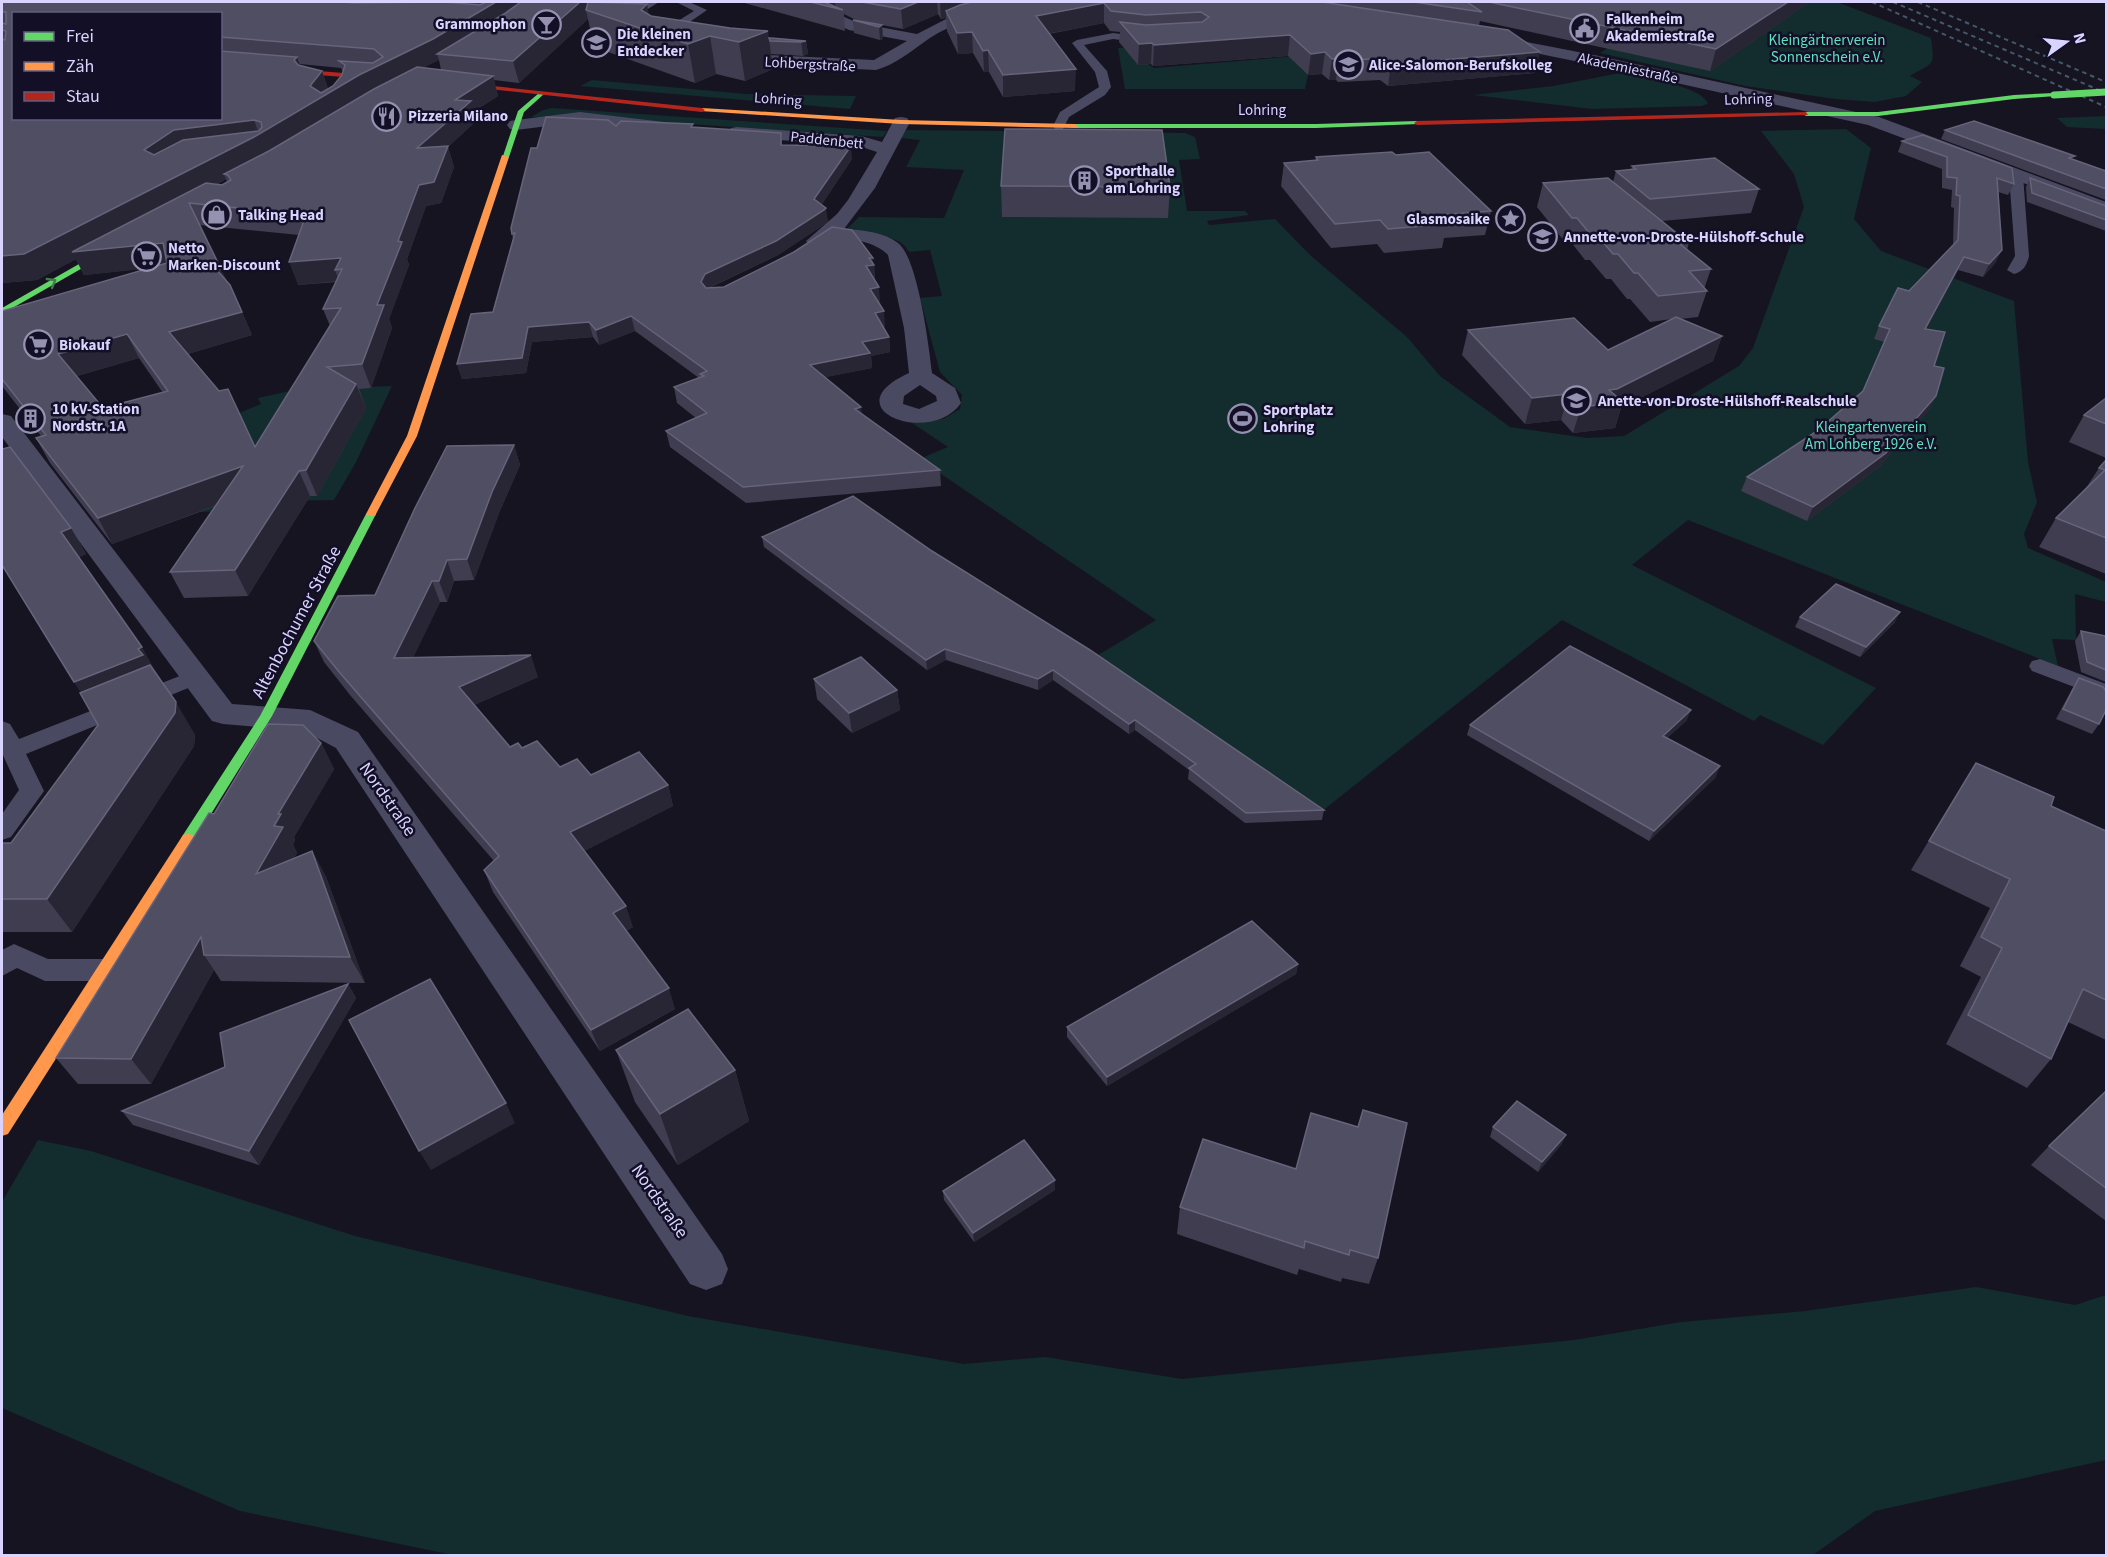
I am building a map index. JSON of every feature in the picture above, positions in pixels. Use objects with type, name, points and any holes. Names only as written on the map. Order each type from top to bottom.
[{"type":"street","name":"Lohbergstraße","points":[[716,56],[866,67],[883,63],[944,25],[974,13],[1019,2]]},
{"type":"street","points":[[830,16],[854,27],[919,39]]},
{"type":"street","name":"Akademiestraße","points":[[1470,37],[1540,49],[1874,121],[2106,208]]},
{"type":"street","points":[[658,46],[677,49]]},
{"type":"street","points":[[222,65],[387,76],[361,88]]},
{"type":"street","points":[[222,72],[332,84],[342,88]]},
{"type":"street","name":"Lohring","points":[[437,82],[656,107],[901,122],[1059,126],[1316,126],[1878,114],[2014,97],[2106,92]]},
{"type":"street","points":[[1721,88],[1736,116]]},
{"type":"street","name":"Altenbochumer Straße","points":[[5,1123],[266,716],[412,436],[516,125],[523,107],[541,94]]},
{"type":"street","points":[[516,125],[580,117],[682,128]]},
{"type":"street","name":"Paddenbett","points":[[804,248],[831,232],[850,213],[901,122]]},
{"type":"street","name":"Paddenbett","points":[[718,131],[861,141],[886,149]]},
{"type":"street","points":[[50,268],[117,231]]},
{"type":"street","points":[[831,232],[882,242],[893,247],[898,254],[915,328],[921,375]]},
{"type":"street","points":[[2,311],[131,238]]},
{"type":"street","name":"Nordstraße","points":[[2,421],[223,714],[310,721],[347,740],[706,1269]]},
{"type":"lane","points":[[610,28],[654,2]]},
{"type":"lane","points":[[658,46],[677,26],[702,10],[681,2]]},
{"type":"lane","points":[[1059,126],[1064,114],[1106,87],[1101,71],[1077,43],[1113,36],[1145,41],[1167,40]]},
{"type":"lane","points":[[2014,270],[2022,256],[2016,175]]},
{"type":"lane","points":[[2040,666],[2106,692]]},
{"type":"lane","points":[[2,831],[32,791],[7,740],[195,677]]},
{"type":"lane","points":[[2,965],[14,955],[45,970],[104,970]]},
{"type":"green space","name":"Kleingärtnerverein Sonnenschein e.V.","points":[[1777,2],[1837,2],[1931,38],[1933,54],[1931,63],[1910,76],[1922,82],[1906,96],[1875,102],[1835,99],[1745,86],[1600,53],[1655,18]]},
{"type":"green space","points":[[1118,48],[1124,48],[1154,68],[1298,56],[1293,61],[1308,75],[1305,89],[1125,89]]},
{"type":"green space","points":[[1620,73],[1683,87],[1704,98],[1708,104],[1592,109],[1473,95],[1553,86]]},
{"type":"green space","points":[[592,80],[746,94],[856,96],[850,109],[580,86]]},
{"type":"green space","points":[[552,108],[887,131],[883,137],[644,121],[531,117]]},
{"type":"green space","points":[[2106,116],[2106,129],[2067,127],[2057,118]]},
{"type":"green space","name":"Kleingartenverein Am Lohberg 1926 e.V.","points":[[1846,129],[1871,148],[1854,219],[1881,251],[2014,301],[2028,462],[2037,502],[2024,534],[2028,548],[2106,582],[2106,602],[2075,594],[2076,640],[2052,639],[2058,666],[1688,520],[1632,565],[1876,688],[1823,745],[1760,715],[1754,721],[1562,620],[1316,816],[1090,660],[1156,620],[919,459],[948,447],[909,421],[943,419],[960,409],[962,395],[940,372],[920,298],[942,296],[930,250],[909,252],[897,240],[847,229],[859,217],[944,218],[964,170],[906,167],[920,140],[901,138],[906,130],[1185,133],[1195,137],[1200,159],[1179,160],[1187,211],[1245,211],[1249,215],[1207,221],[1209,225],[1275,219],[1310,255],[1407,337],[1440,376],[1510,427],[1587,438],[1624,436],[1739,366],[1753,348],[1804,207],[1794,174],[1761,131]]},
{"type":"green space","points":[[392,386],[356,462],[334,500],[278,501],[274,509],[199,512],[239,413],[261,404],[258,398],[299,389]]},
{"type":"green space","points":[[38,1140],[91,1151],[355,1236],[688,1316],[964,1364],[1045,1357],[1182,1379],[1574,1340],[1681,1322],[1805,1311],[1976,1287],[2075,1305],[2106,1295],[2106,1460],[1875,1511],[1813,1555],[453,1555],[240,1511],[2,1408],[2,1202]]},
{"type":"building","points":[[2,2],[444,2],[480,5],[486,2],[496,2],[433,39],[359,75],[254,137],[24,254],[2,256],[2,39],[5,40],[6,31],[2,30],[2,23],[6,24],[6,12],[2,12]],"holes":[[[254,120],[261,122],[262,127],[259,131],[183,140],[154,155],[144,150],[174,130]]]},
{"type":"building","points":[[521,2],[580,2],[513,61],[437,54],[504,14]]},
{"type":"building","points":[[588,2],[647,4],[641,10],[651,16],[730,28],[768,31],[739,42],[710,36],[688,44],[586,10]]},
{"type":"building","points":[[811,2],[824,2],[843,10]]},
{"type":"building","points":[[862,2],[918,2],[901,9]]},
{"type":"building","points":[[972,2],[1322,2],[1508,30],[1540,52],[1391,64],[1383,58],[1341,61],[1339,58],[1332,59],[1325,52],[1311,54],[1290,35],[1154,45],[1152,43],[1139,44],[1120,22],[1146,25],[1202,22],[1209,17],[1201,12],[1146,15],[1111,11],[1104,3],[1036,16],[1076,69],[1003,75],[988,50],[983,51],[972,32],[957,33],[946,11]]},
{"type":"building","points":[[1414,2],[1467,2],[1482,12]]},
{"type":"building","points":[[1489,2],[1788,2],[1716,49]]},
{"type":"building","points":[[853,20],[882,25],[879,27]]},
{"type":"building","points":[[769,38],[806,41],[770,41]]},
{"type":"building","points":[[417,67],[493,76],[455,100],[471,101],[417,148],[448,146],[434,182],[419,185],[398,241],[402,242],[377,305],[384,305],[362,364],[327,367],[356,384],[306,470],[299,471],[235,570],[170,572],[243,466],[98,518],[36,438],[46,435],[2,379],[2,311],[167,263],[163,243],[72,252],[206,183],[222,185],[231,180],[228,175],[224,174],[269,151],[374,89]],"holes":[[[189,203],[306,215],[289,262],[341,258],[335,270],[342,269],[323,309],[341,308],[255,447],[228,389],[219,391],[169,332],[242,312],[230,285],[216,269],[221,269]],[[127,334],[168,391],[103,408],[58,354]]]},
{"type":"building","points":[[546,117],[608,120],[616,126],[621,121],[693,124],[691,127],[781,133],[781,145],[851,146],[814,199],[826,208],[824,210],[776,241],[705,274],[701,282],[706,288],[724,287],[794,252],[832,227],[852,230],[873,258],[869,258],[874,265],[866,266],[879,287],[870,289],[884,311],[875,313],[889,337],[862,342],[870,353],[810,365],[861,407],[855,409],[940,470],[743,487],[666,431],[707,413],[674,387],[704,376],[700,374],[707,371],[631,316],[596,330],[589,322],[528,327],[522,358],[457,364],[471,314],[493,312],[515,233],[512,234],[511,228],[531,148],[537,148]]},
{"type":"building","points":[[1974,121],[2075,156],[2069,158],[2106,171],[2106,189],[1945,130]]},
{"type":"building","points":[[1005,129],[1162,130],[1170,187],[1001,186]]},
{"type":"building","points":[[1923,135],[2012,168],[2014,184],[1997,178],[2002,250],[1989,264],[1964,257],[1925,329],[1945,332],[1934,366],[1944,368],[1936,396],[1886,453],[1813,507],[1747,477],[1817,431],[1863,391],[1890,329],[1879,326],[1898,288],[1909,291],[1958,240],[1960,196],[1956,195],[1957,178],[1947,177],[1947,157],[1902,141]]},
{"type":"building","points":[[1392,152],[1396,155],[1429,152],[1491,211],[1438,215],[1447,224],[1388,229],[1380,220],[1335,224],[1284,163],[1318,160],[1316,157]]},
{"type":"building","points":[[1715,158],[1759,189],[1650,199],[1616,171],[1636,169],[1632,166]]},
{"type":"building","points":[[1608,178],[1689,243],[1680,244],[1711,269],[1689,271],[1707,291],[1658,296],[1618,254],[1613,254],[1597,235],[1591,235],[1577,218],[1572,218],[1543,183]]},
{"type":"building","points":[[2030,178],[2106,206],[2106,220],[2032,193]]},
{"type":"building","points":[[1676,317],[1722,336],[1617,389],[1609,390],[1623,402],[1581,407],[1568,394],[1532,398],[1468,330],[1574,318],[1608,350]]},
{"type":"building","points":[[2106,398],[2106,424],[2084,415]]},
{"type":"building","points":[[514,445],[492,492],[467,559],[447,560],[439,581],[432,581],[394,658],[531,655],[459,687],[510,747],[518,743],[522,748],[537,741],[560,767],[577,759],[591,775],[639,752],[668,785],[570,832],[626,906],[613,913],[669,988],[591,1030],[484,870],[499,856],[314,641],[338,596],[375,595],[415,508],[447,446]]},
{"type":"building","points":[[10,447],[71,528],[61,532],[142,647],[138,649],[143,655],[74,682],[2,565],[2,449]]},
{"type":"building","points":[[2106,460],[2106,538],[2056,518],[2105,470],[2099,468]]},
{"type":"building","points":[[853,496],[932,551],[1090,650],[1324,810],[1246,813],[1189,768],[1196,764],[1135,720],[1129,724],[1053,670],[1038,679],[945,649],[926,660],[762,537]]},
{"type":"building","points":[[1836,584],[1900,612],[1866,647],[1800,617]]},
{"type":"building","points":[[2081,631],[2106,636],[2106,670],[2087,662]]},
{"type":"building","points":[[1570,646],[1691,710],[1663,736],[1720,766],[1654,831],[1470,725]]},
{"type":"building","points":[[861,657],[897,690],[849,713],[814,679]]},
{"type":"building","points":[[150,665],[176,702],[175,713],[47,899],[2,899],[2,843],[11,843],[98,725],[80,693]]},
{"type":"building","points":[[2079,678],[2103,687],[2106,691],[2106,710],[2099,724],[2063,709]]},
{"type":"building","points":[[268,724],[303,725],[321,743],[278,814],[281,814],[274,826],[283,827],[256,874],[312,851],[350,957],[204,955],[201,937],[131,1059],[56,1058],[209,813],[214,814]]},
{"type":"building","points":[[1976,763],[2054,797],[2051,806],[2106,831],[2106,1000],[2083,989],[2051,1059],[1968,1015],[2002,948],[1981,937],[2010,879],[1929,841]]},
{"type":"building","points":[[1252,921],[1298,964],[1107,1077],[1067,1027]]},
{"type":"building","points":[[430,979],[506,1103],[419,1151],[349,1020]]},
{"type":"building","points":[[348,984],[249,1151],[122,1111],[225,1067],[220,1033]]},
{"type":"building","points":[[688,1009],[735,1070],[660,1114],[616,1050]]},
{"type":"building","points":[[2106,1091],[2106,1188],[2049,1146]]},
{"type":"building","points":[[1517,1101],[1566,1135],[1542,1162],[1493,1127]]},
{"type":"building","points":[[1363,1110],[1407,1123],[1378,1258],[1350,1250],[1349,1255],[1305,1241],[1304,1248],[1180,1207],[1203,1139],[1296,1169],[1311,1113],[1358,1127]]},
{"type":"building","points":[[1024,1140],[1055,1180],[973,1233],[943,1191]]},
{"type":"railway","points":[[1872,2],[2106,107]]},
{"type":"railway","points":[[1893,2],[2106,93]]},
{"type":"railway","points":[[1918,2],[2106,82]]},
{"type":"traffic: fast","points":[[2054,95],[2106,92]]},
{"type":"traffic: fast","points":[[505,157],[521,111],[541,94]]},
{"type":"traffic: fast","points":[[1806,114],[1878,114],[2014,97],[2054,95]]},
{"type":"traffic: fast","points":[[1075,126],[1316,126],[1417,123]]},
{"type":"traffic: fast","points":[[2,311],[117,246]]},
{"type":"traffic: fast","points":[[188,839],[266,716],[371,514]]},
{"type":"traffic: slow","points":[[702,110],[901,122],[1075,126]]},
{"type":"traffic: slow","points":[[371,514],[412,436],[505,157]]},
{"type":"traffic: slow","points":[[2,1129],[188,839]]},
{"type":"traffic: jam","points":[[222,65],[380,78]]},
{"type":"traffic: jam","points":[[454,84],[702,110]]},
{"type":"traffic: jam","points":[[1417,123],[1806,114]]},
{"type":"place","name":"Grammophon","points":[[547,24]]},
{"type":"place","name":"Falkenheim Akademiestraße","points":[[1585,28]]},
{"type":"place","name":"Die kleinen Entdecker","points":[[596,43]]},
{"type":"place","name":"Alice-Salomon-Berufskolleg","points":[[1348,65]]},
{"type":"place","name":"Pizzeria Milano","points":[[387,116]]},
{"type":"place","name":"Sporthalle am Lohring","points":[[1084,180]]},
{"type":"place","name":"Talking Head","points":[[217,215]]},
{"type":"place","name":"Glasmosaike","points":[[1511,219]]},
{"type":"place","name":"Annette-von-Droste-Hülshoff-Schule","points":[[1543,237]]},
{"type":"place","name":"Netto Marken-Discount","points":[[147,257]]},
{"type":"place","name":"Biokauf","points":[[38,345]]},
{"type":"place","name":"Anette-von-Droste-Hülshoff-Realschule","points":[[1577,401]]},
{"type":"place","name":"10 kV-Station Nordstr. 1A","points":[[31,418]]},
{"type":"place","name":"Sportplatz Lohring","points":[[1242,419]]}]
